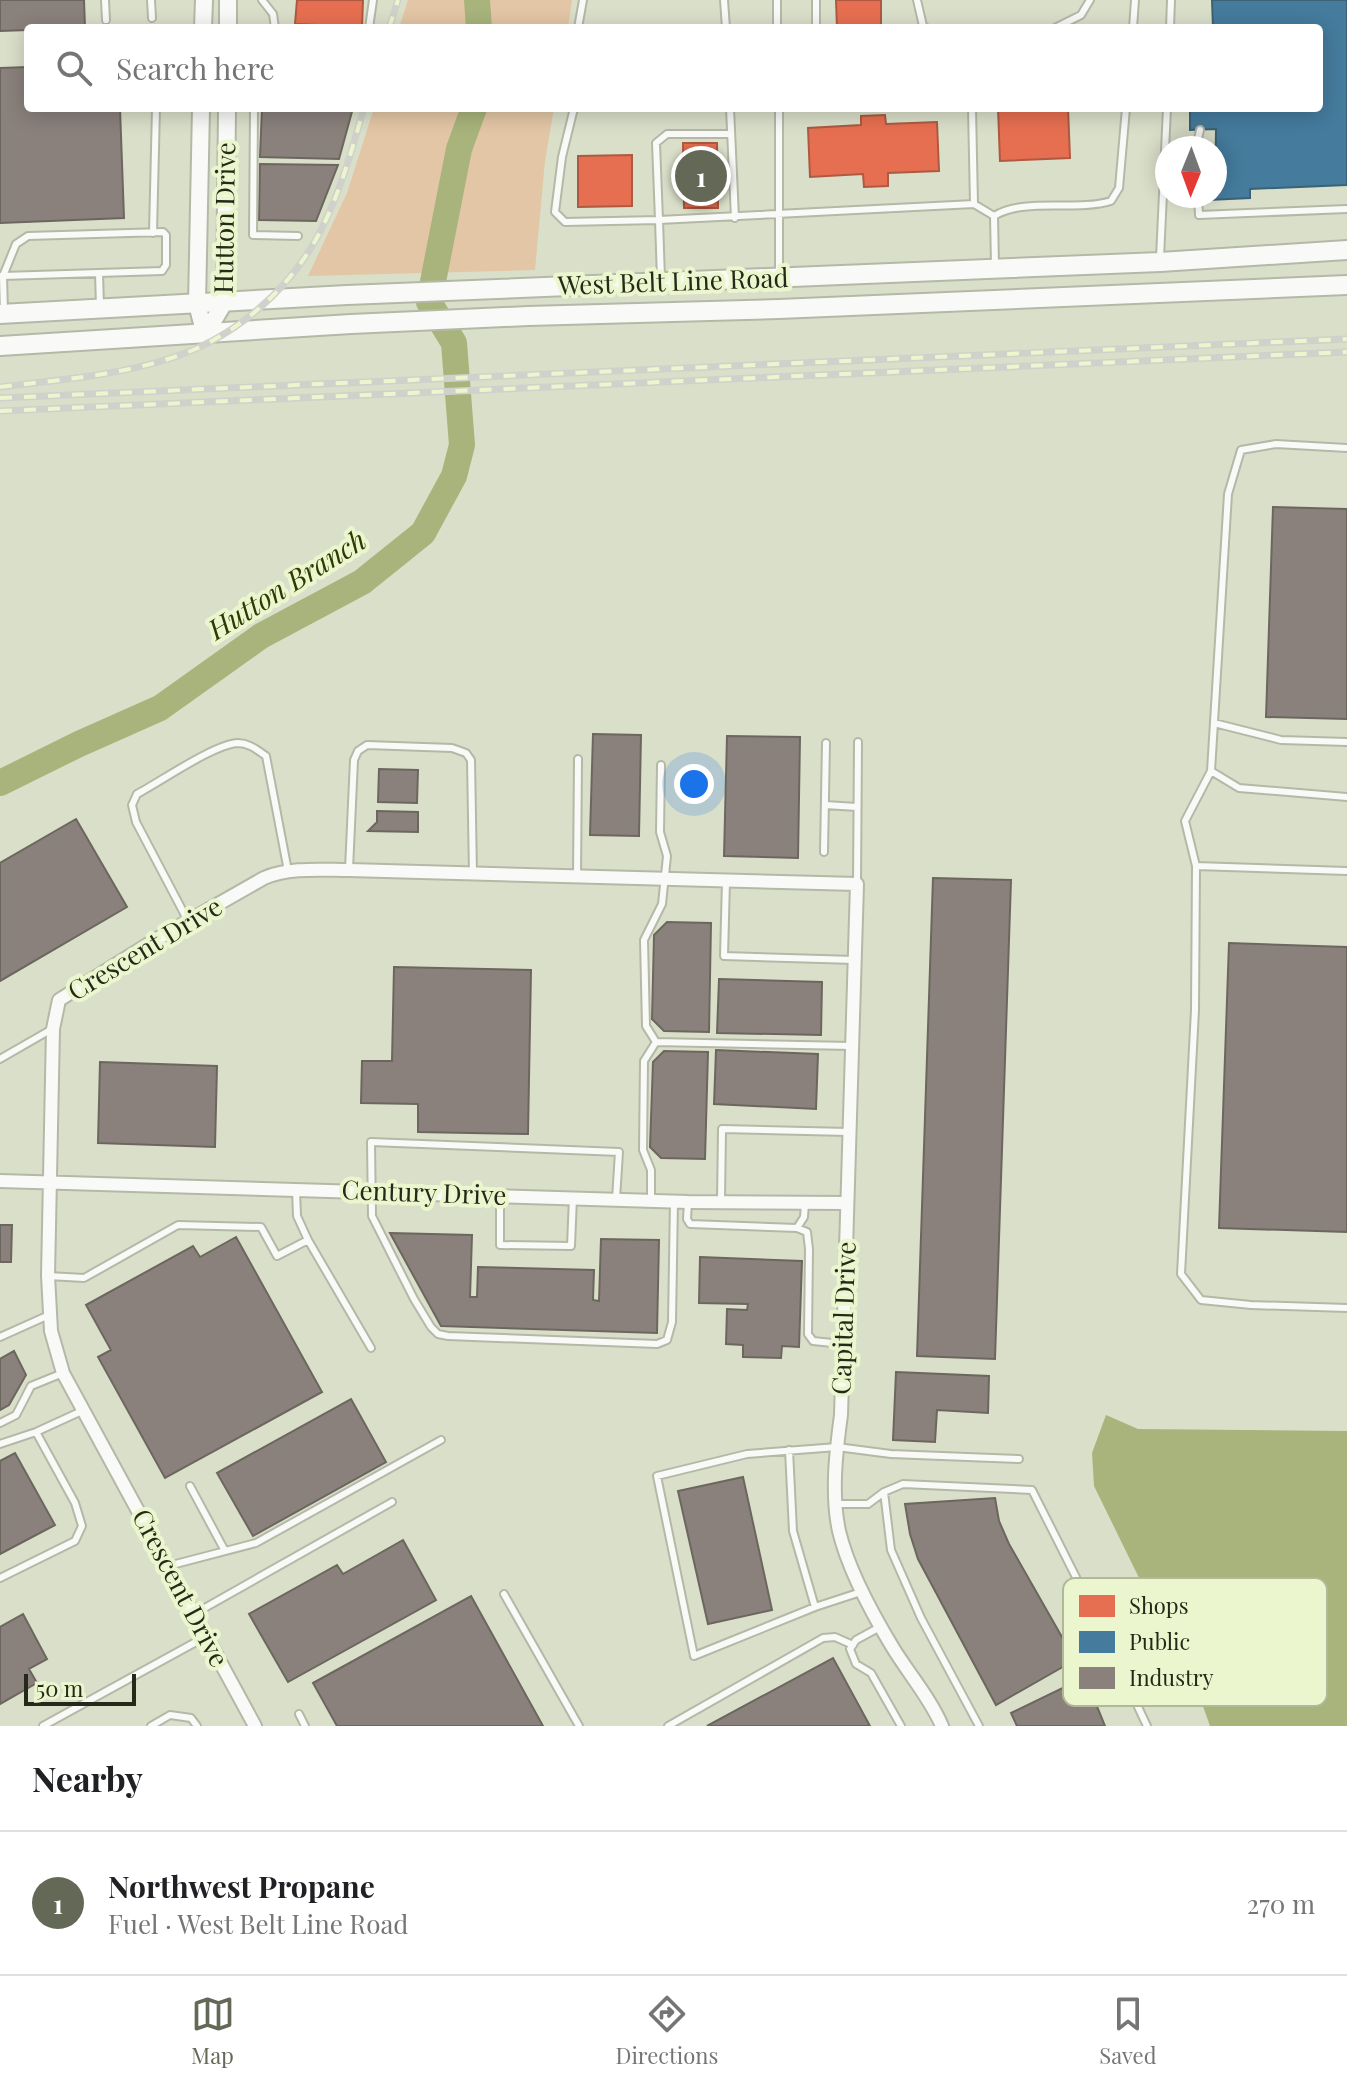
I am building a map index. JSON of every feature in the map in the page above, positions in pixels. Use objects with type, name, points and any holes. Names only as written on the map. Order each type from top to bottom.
[{"type":"main road","name":"West Belt Line Road","points":[[2,314],[347,295],[1160,262],[1347,250]]},
{"type":"main road","points":[[1160,262],[1161,293]]},
{"type":"main road","points":[[779,278],[779,309]]},
{"type":"main road","name":"West Belt Line Road","points":[[0,346],[351,324],[1347,285]]},
{"type":"street","points":[[203,24],[204,0]]},
{"type":"street","points":[[228,0],[228,24]]},
{"type":"street","name":"Hutton Drive","points":[[201,112],[197,304],[205,335]]},
{"type":"street","name":"Hutton Drive","points":[[205,335],[225,301],[227,112]]},
{"type":"street","name":"Crescent Drive","points":[[253,1725],[63,1373],[51,1331],[48,1183],[53,1029],[59,1000],[264,878],[288,871],[857,884]]},
{"type":"street","name":"Capital Drive","points":[[857,884],[841,1415],[835,1475],[839,1530],[892,1647],[937,1713],[942,1726]]},
{"type":"street","name":"Century Drive","points":[[0,1181],[847,1203]]},
{"type":"lane","points":[[105,0],[106,20]]},
{"type":"lane","points":[[151,0],[152,18]]},
{"type":"lane","points":[[370,24],[373,0]]},
{"type":"lane","points":[[579,24],[583,0]]},
{"type":"lane","points":[[724,0],[726,24]]},
{"type":"lane","points":[[777,0],[777,24]]},
{"type":"lane","points":[[816,0],[816,24]]},
{"type":"lane","points":[[917,0],[923,24]]},
{"type":"lane","points":[[1063,24],[1081,15],[1090,0]]},
{"type":"lane","points":[[1133,24],[1135,0]]},
{"type":"lane","points":[[1170,24],[1171,0]]},
{"type":"lane","points":[[265,2],[273,14],[274,24]]},
{"type":"lane","points":[[153,233],[156,112]]},
{"type":"lane","points":[[254,112],[253,235],[298,236]]},
{"type":"lane","points":[[573,112],[562,157],[555,212],[565,222],[735,218],[974,204],[994,216]]},
{"type":"lane","points":[[730,112],[735,218]]},
{"type":"lane","points":[[779,112],[779,278]]},
{"type":"lane","points":[[972,112],[974,204]]},
{"type":"lane","points":[[994,216],[1007,208],[1095,206],[1111,201],[1119,188],[1126,112]]},
{"type":"lane","points":[[1166,136],[1167,112]]},
{"type":"lane","points":[[1199,136],[1200,130]]},
{"type":"lane","points":[[661,283],[656,143],[667,134],[730,134]]},
{"type":"lane","points":[[1160,262],[1163,208]]},
{"type":"lane","points":[[1199,208],[1199,215],[1347,209]]},
{"type":"lane","points":[[994,216],[995,269]]},
{"type":"lane","points":[[2,276],[162,271],[166,265],[166,235],[28,236],[16,244],[2,276],[2,314]]},
{"type":"lane","points":[[99,273],[100,310]]},
{"type":"lane","points":[[1347,448],[1276,444],[1241,450],[1228,494],[1211,771],[1185,821],[1196,866],[1195,1010],[1181,1274],[1201,1300],[1347,1308]]},
{"type":"lane","points":[[1214,723],[1281,740],[1347,742]]},
{"type":"lane","points":[[857,884],[858,742]]},
{"type":"lane","points":[[188,921],[136,822],[132,805],[137,794],[212,752],[237,743],[251,746],[266,756],[288,871]]},
{"type":"lane","points":[[824,852],[826,743]]},
{"type":"lane","points":[[349,870],[354,760],[358,751],[367,745],[452,748],[466,753],[471,760],[473,874]]},
{"type":"lane","points":[[577,877],[578,759]]},
{"type":"lane","points":[[656,1042],[646,1026],[644,940],[662,904],[667,856],[660,832],[661,765]]},
{"type":"lane","points":[[1211,771],[1239,788],[1347,797]]},
{"type":"lane","points":[[825,805],[857,807]]},
{"type":"lane","points":[[1196,866],[1347,871]]},
{"type":"lane","points":[[726,881],[724,956],[855,960]]},
{"type":"lane","points":[[0,1059],[53,1029]]},
{"type":"lane","points":[[656,1042],[852,1046]]},
{"type":"lane","points":[[651,1200],[651,1170],[643,1150],[644,1061],[656,1042]]},
{"type":"lane","points":[[721,1201],[722,1129],[849,1132]]},
{"type":"lane","points":[[616,1199],[619,1152],[371,1142],[372,1216],[414,1299],[438,1334],[465,1338],[657,1344],[667,1340],[671,1331],[681,1201]]},
{"type":"lane","points":[[296,1190],[297,1216],[308,1240],[371,1348]]},
{"type":"lane","points":[[500,1196],[500,1245],[542,1246],[571,1246],[573,1197]]},
{"type":"lane","points":[[681,1201],[690,1224],[797,1228],[807,1232],[808,1334],[813,1341],[843,1344]]},
{"type":"lane","points":[[797,1228],[804,1217],[805,1203]]},
{"type":"lane","points":[[48,1276],[84,1278],[178,1225],[261,1227],[277,1256],[308,1240]]},
{"type":"lane","points":[[0,1337],[49,1315]]},
{"type":"lane","points":[[0,1423],[16,1415],[31,1386],[63,1373]]},
{"type":"lane","points":[[0,1444],[84,1410]]},
{"type":"lane","points":[[0,1578],[75,1541],[82,1526],[75,1503],[36,1432]]},
{"type":"lane","points":[[168,1566],[256,1543],[441,1440]]},
{"type":"lane","points":[[864,1591],[815,1607],[694,1656],[657,1476],[747,1454],[837,1447],[891,1454],[1019,1459]]},
{"type":"lane","points":[[789,1450],[793,1531],[815,1607]]},
{"type":"lane","points":[[837,1504],[868,1504],[884,1492],[903,1484],[1032,1490],[1076,1578]]},
{"type":"lane","points":[[190,1486],[225,1551]]},
{"type":"lane","points":[[884,1492],[891,1550],[921,1618],[979,1726]]},
{"type":"lane","points":[[194,1614],[392,1502]]},
{"type":"lane","points":[[504,1594],[579,1726]]},
{"type":"lane","points":[[882,1626],[856,1640],[850,1649],[856,1664],[871,1673],[901,1726]]},
{"type":"lane","points":[[43,1726],[205,1637]]},
{"type":"lane","points":[[668,1726],[823,1638],[835,1637],[853,1645]]},
{"type":"lane","points":[[1138,1706],[1147,1726]]},
{"type":"lane","points":[[299,1714],[305,1726]]},
{"type":"lane","points":[[151,1726],[170,1715],[191,1718],[197,1726]]},
{"type":"shaded area","points":[[408,0],[572,0],[569,24],[400,24]]},
{"type":"shaded area","points":[[373,112],[553,112],[545,161],[535,270],[308,276],[347,193]]},
{"type":"shaded area","points":[[1106,1415],[1138,1429],[1347,1431],[1347,1726],[1210,1726],[1203,1706],[1327,1706],[1327,1578],[1139,1578],[1094,1486],[1092,1453]]},
{"type":"building: Shops","points":[[297,0],[363,0],[362,24],[295,24]]},
{"type":"building: Shops","points":[[836,0],[881,0],[881,24],[837,24]]},
{"type":"building: Shops","points":[[998,112],[1068,112],[1070,158],[1000,161]]},
{"type":"building: Shops","points":[[885,115],[886,124],[937,122],[939,171],[888,173],[888,186],[864,187],[863,174],[810,177],[808,128],[861,125],[861,116]]},
{"type":"building: Shops","points":[[683,143],[717,143],[718,208],[684,208]]},
{"type":"building: Shops","points":[[632,155],[632,206],[578,207],[578,156]]},
{"type":"building: Public","points":[[1212,0],[1347,0],[1347,185],[1250,189],[1250,198],[1227,199],[1227,136],[1216,136],[1216,129],[1190,130],[1190,112],[1323,112],[1323,24],[1213,24]]},
{"type":"building: Industry","points":[[0,0],[84,0],[85,24],[24,24],[24,30],[0,31]]},
{"type":"building: Industry","points":[[24,67],[24,112],[120,112],[124,218],[0,223],[0,68]]},
{"type":"building: Industry","points":[[262,112],[352,112],[339,159],[260,157]]},
{"type":"building: Industry","points":[[260,164],[338,165],[316,221],[259,220]]},
{"type":"building: Industry","points":[[1273,507],[1347,509],[1347,719],[1266,717]]},
{"type":"building: Industry","points":[[593,734],[641,735],[639,836],[590,835]]},
{"type":"building: Industry","points":[[727,736],[800,737],[798,858],[724,856]]},
{"type":"building: Industry","points":[[379,769],[418,770],[417,803],[378,802]]},
{"type":"building: Industry","points":[[377,811],[418,812],[418,832],[368,831],[377,822]]},
{"type":"building: Industry","points":[[76,819],[127,907],[0,981],[0,863]]},
{"type":"building: Industry","points":[[933,878],[1011,880],[995,1359],[917,1356]]},
{"type":"building: Industry","points":[[667,922],[711,923],[709,1032],[664,1031],[652,1019],[654,935]]},
{"type":"building: Industry","points":[[1229,943],[1347,947],[1347,1232],[1219,1228]]},
{"type":"building: Industry","points":[[394,967],[531,970],[528,1134],[418,1132],[418,1104],[361,1103],[362,1061],[392,1061]]},
{"type":"building: Industry","points":[[719,979],[822,982],[821,1035],[717,1033]]},
{"type":"building: Industry","points":[[716,1050],[818,1054],[816,1109],[714,1104]]},
{"type":"building: Industry","points":[[664,1051],[708,1052],[705,1159],[661,1158],[650,1147],[653,1062]]},
{"type":"building: Industry","points":[[100,1062],[217,1066],[215,1147],[98,1143]]},
{"type":"building: Industry","points":[[0,1225],[12,1225],[11,1262],[0,1262]]},
{"type":"building: Industry","points":[[390,1233],[472,1235],[470,1297],[477,1297],[478,1267],[594,1270],[593,1300],[599,1301],[601,1239],[659,1240],[657,1333],[441,1326]]},
{"type":"building: Industry","points":[[236,1237],[322,1392],[165,1478],[98,1357],[111,1350],[86,1305],[193,1246],[200,1257]]},
{"type":"building: Industry","points":[[700,1257],[802,1261],[799,1347],[782,1346],[781,1358],[743,1357],[743,1345],[726,1344],[727,1309],[747,1310],[748,1304],[699,1303]]},
{"type":"building: Industry","points":[[14,1351],[26,1375],[9,1405],[0,1410],[0,1359]]},
{"type":"building: Industry","points":[[896,1372],[989,1376],[988,1413],[937,1410],[935,1442],[893,1440]]},
{"type":"building: Industry","points":[[351,1399],[386,1462],[253,1536],[217,1473]]},
{"type":"building: Industry","points":[[15,1453],[55,1525],[0,1554],[0,1461]]},
{"type":"building: Industry","points":[[743,1477],[772,1610],[708,1624],[678,1491]]},
{"type":"building: Industry","points":[[995,1498],[999,1521],[1009,1544],[1063,1639],[1063,1667],[996,1705],[918,1559],[905,1504]]},
{"type":"building: Industry","points":[[403,1540],[436,1600],[288,1682],[249,1614],[337,1565],[343,1574]]},
{"type":"building: Industry","points":[[471,1596],[543,1726],[337,1726],[313,1683]]},
{"type":"building: Industry","points":[[23,1614],[47,1659],[29,1669],[37,1683],[0,1704],[0,1627]]},
{"type":"building: Industry","points":[[833,1658],[870,1726],[707,1726]]},
{"type":"building: Industry","points":[[1063,1688],[1063,1706],[1097,1706],[1105,1726],[1017,1726],[1011,1713]]},
{"type":"waterway","name":"Hutton Branch","points":[[477,0],[479,24]]},
{"type":"waterway","name":"Hutton Branch","points":[[0,783],[160,708],[261,636],[362,582],[423,533],[454,476],[462,445],[454,343],[429,302],[459,149],[473,112]]},
{"type":"railway","points":[[390,24],[398,0]]},
{"type":"railway","points":[[0,387],[85,377],[148,365],[192,350],[237,325],[258,309],[294,272],[322,228],[346,169],[363,112]]},
{"type":"railway","points":[[0,398],[1347,339]]},
{"type":"railway","points":[[0,411],[1347,352]]},
{"type":"place","name":"Northwest Propane","points":[[701,176]]}]
